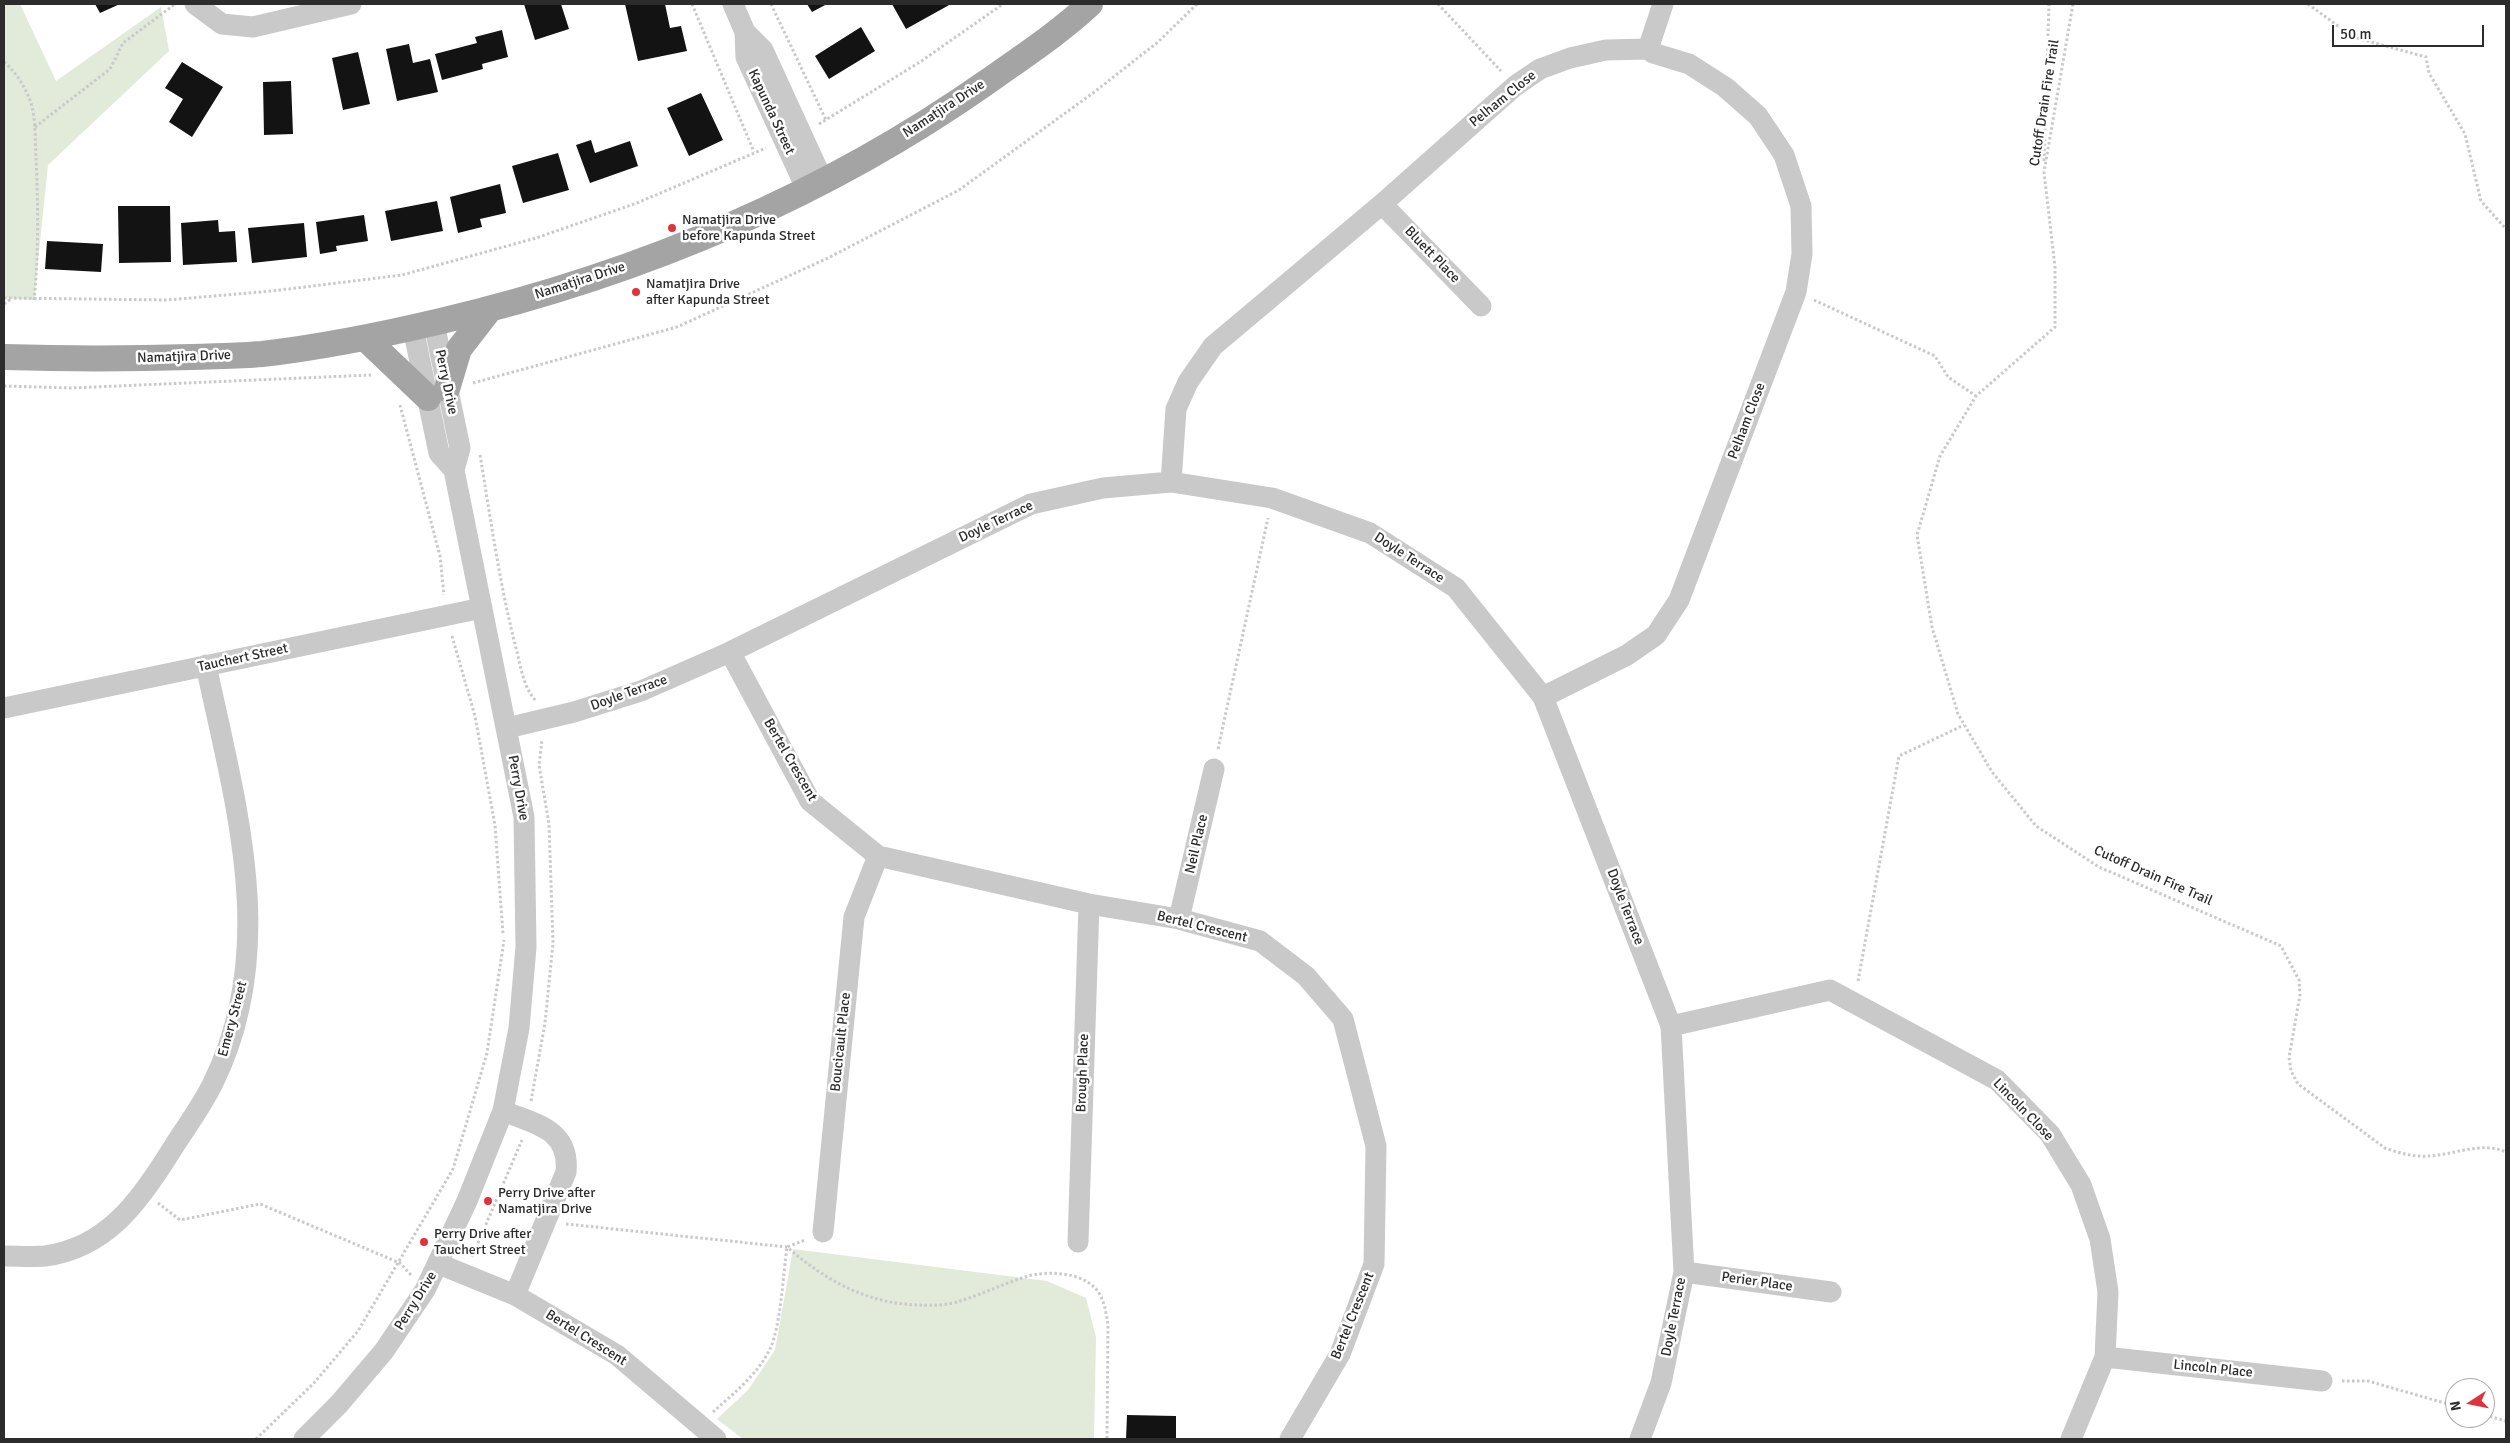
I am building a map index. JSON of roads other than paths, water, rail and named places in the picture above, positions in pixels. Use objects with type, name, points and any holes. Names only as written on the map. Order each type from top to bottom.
[{"type":"main road","name":"Namatjira Drive","points":[[4,357],[114,360],[260,354],[366,339],[490,309],[589,280],[715,233],[815,186],[946,111],[1068,24],[1090,4]]},
{"type":"main road","points":[[366,339],[442,387],[459,350],[490,309]]},
{"type":"street","points":[[195,4],[222,24],[253,28],[351,4]]},
{"type":"street","name":"Kapunda Street","points":[[733,4],[745,32],[746,57],[815,186]]},
{"type":"street","points":[[1648,49],[1663,4]]},
{"type":"street","name":"Pelham Close","points":[[1171,482],[1176,409],[1188,382],[1213,346],[1382,204],[1515,86],[1540,69],[1570,58],[1606,50],[1648,49],[1653,53],[1689,64],[1724,87],[1758,116],[1784,155],[1801,206],[1802,254],[1796,292],[1678,600],[1656,635],[1627,655],[1543,697]]},
{"type":"street","name":"Bluett Place","points":[[1382,204],[1481,306]]},
{"type":"street","name":"Perry Drive","points":[[304,1439],[339,1404],[384,1351],[425,1290],[439,1264],[503,1111],[520,1028],[526,947],[524,817],[454,470],[460,448],[423,325]]},
{"type":"street","name":"Doyle Terrace","points":[[507,728],[574,712],[641,691],[730,652],[1031,504],[1103,488],[1171,482],[1272,498],[1370,533],[1456,588],[1543,697],[1672,1026],[1684,1272],[1661,1383],[1640,1439]]},
{"type":"street","name":"Tauchert Street","points":[[4,708],[482,608]]},
{"type":"street","name":"Bertel Crescent","points":[[730,652],[810,801],[878,856],[1089,904],[1179,919],[1260,941],[1306,976],[1343,1019],[1376,1146],[1374,1264],[1340,1354],[1290,1439]]},
{"type":"street","name":"Emery Street","points":[[4,1256],[46,1256],[84,1244],[117,1224],[145,1193],[213,1084],[229,1043],[240,1000],[247,954],[250,910],[243,842],[206,665]]},
{"type":"street","name":"Neil Place","points":[[1179,919],[1214,769]]},
{"type":"street","name":"Boucicault Place","points":[[823,1232],[854,917],[878,856]]},
{"type":"street","name":"Brough Place","points":[[1078,1242],[1089,904]]},
{"type":"street","name":"Lincoln Close","points":[[1672,1026],[1830,990],[1997,1080],[2050,1134],[2081,1185],[2100,1239],[2108,1292],[2105,1357],[2071,1439]]},
{"type":"street","points":[[503,1111],[540,1124],[562,1144],[567,1157],[566,1172],[515,1295]]},
{"type":"street","name":"Bertel Crescent","points":[[439,1264],[515,1295],[617,1355],[716,1439]]},
{"type":"street","name":"Perier Place","points":[[1684,1272],[1831,1292]]},
{"type":"street","name":"Lincoln Place","points":[[2105,1357],[2322,1381]]},
{"type":"place","name":"Namatjira Drive before Kapunda Street","points":[[672,228]]},
{"type":"place","name":"Namatjira Drive after Kapunda Street","points":[[636,292]]},
{"type":"place","name":"Perry Drive after Namatjira Drive","points":[[488,1201]]},
{"type":"place","name":"Perry Drive after Tauchert Street","points":[[424,1242]]}]
